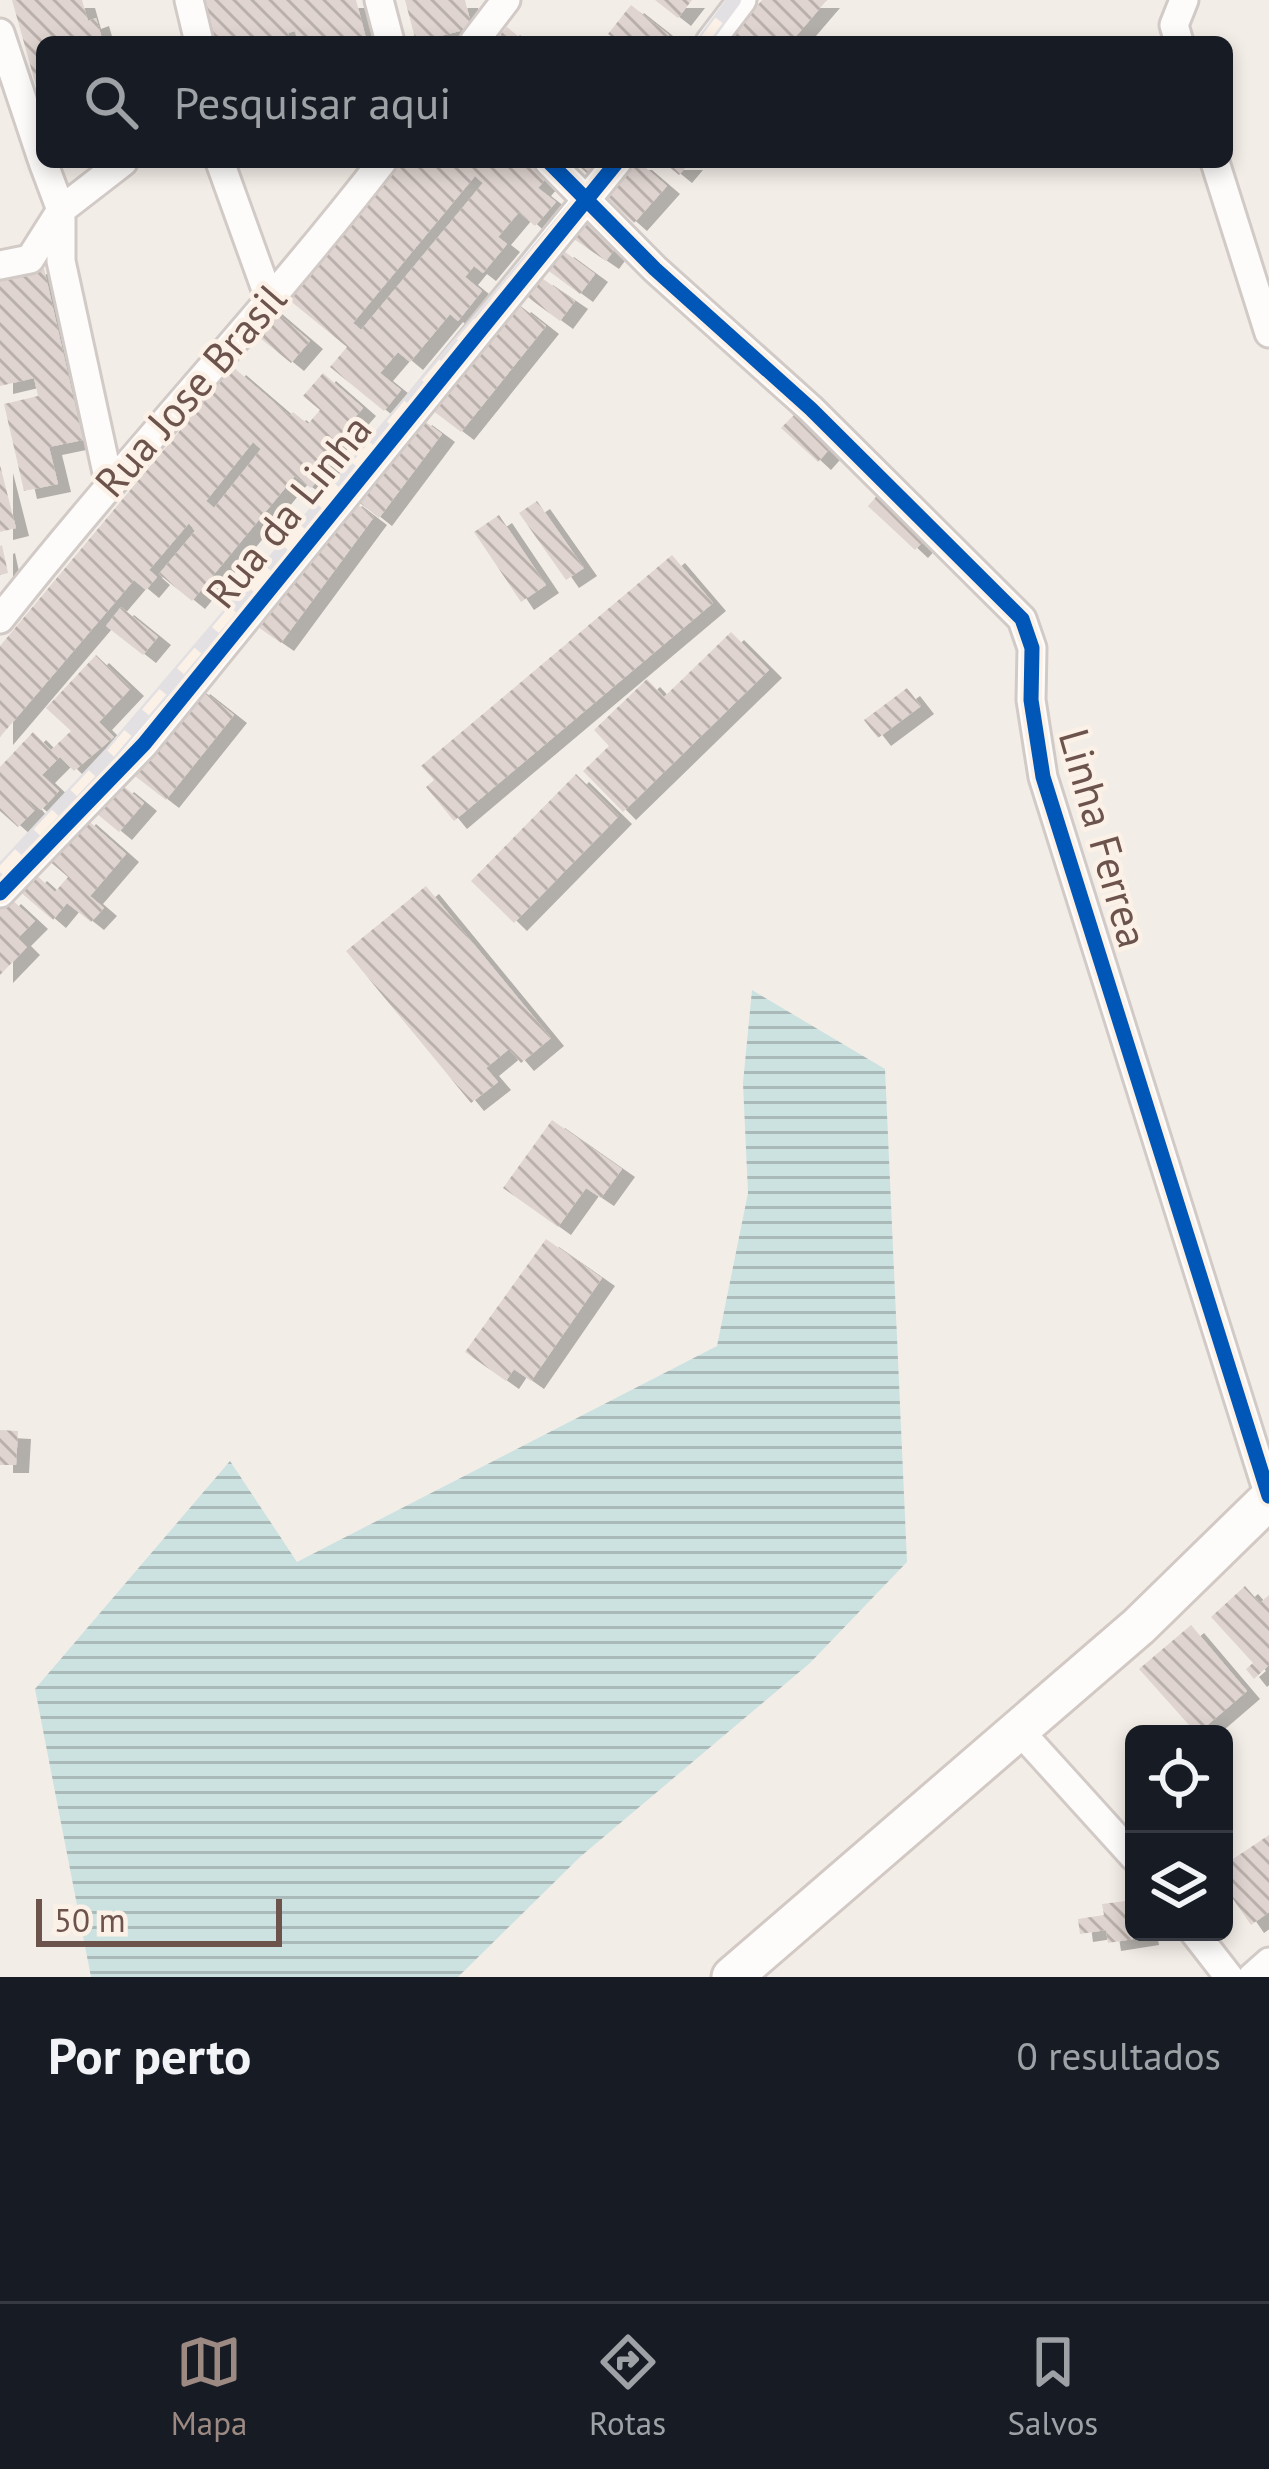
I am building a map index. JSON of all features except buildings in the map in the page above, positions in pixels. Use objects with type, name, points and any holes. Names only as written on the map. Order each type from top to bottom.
[{"type":"main road","points":[[732,1977],[1139,1625],[1269,1497]]},
{"type":"street","points":[[189,0],[198,36]]},
{"type":"street","points":[[379,0],[388,36]]},
{"type":"street","points":[[479,36],[506,0]]},
{"type":"street","points":[[715,36],[742,0]]},
{"type":"street","points":[[1177,36],[1174,26],[1184,0]]},
{"type":"street","points":[[0,34],[36,139]]},
{"type":"street","points":[[46,168],[62,210],[62,261],[109,482]]},
{"type":"street","points":[[0,265],[30,259],[62,210],[116,168]]},
{"type":"street","points":[[222,168],[269,298]]},
{"type":"street","name":"Rua Jose Brasil","points":[[0,619],[109,482],[377,168]]},
{"type":"street","name":"Linha Ferrea","points":[[555,168],[655,269],[812,410],[1022,619],[1032,648],[1031,700],[1043,777],[1269,1497]]},
{"type":"street","name":"Rua da Linha","points":[[0,893],[144,744],[612,168]]},
{"type":"street","points":[[1217,168],[1259,269],[1269,332]]},
{"type":"street","points":[[1018,1729],[1125,1847]]},
{"type":"street","points":[[1201,1941],[1229,1977]]},
{"type":"street","points":[[1252,1977],[1269,1962]]},
{"type":"water","points":[[752,990],[885,1069],[907,1562],[810,1663],[580,1857],[458,1977],[91,1977],[35,1689],[230,1461],[297,1562],[717,1346],[748,1193],[743,1083]]},
{"type":"railway","points":[[707,36],[734,0]]},
{"type":"railway","points":[[0,872],[111,753],[608,168]]},
{"type":"cycle path","points":[[555,168],[655,269],[811,409],[1022,619],[1032,648],[1031,700],[1043,777],[1269,1496]]},
{"type":"cycle path","points":[[0,893],[144,744],[612,168]]}]
